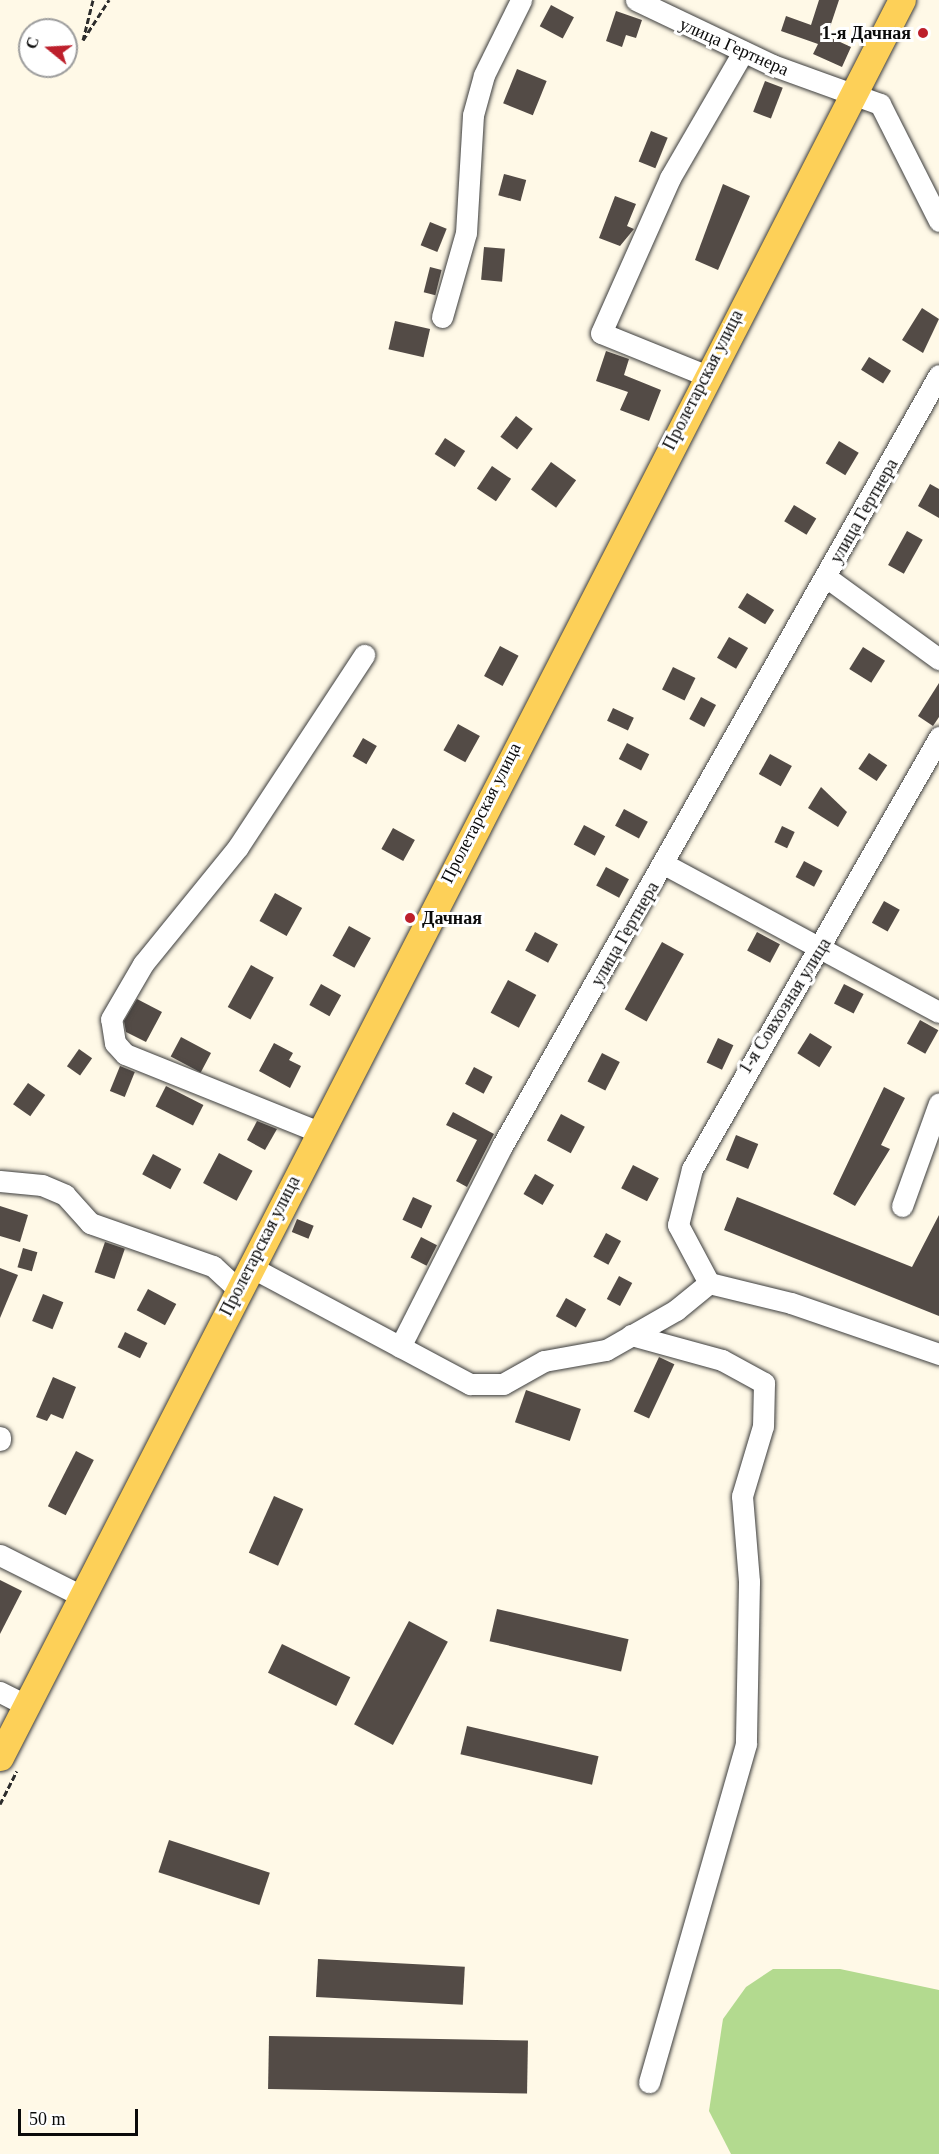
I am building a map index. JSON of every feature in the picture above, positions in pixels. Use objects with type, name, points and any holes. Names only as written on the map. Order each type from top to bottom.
[{"type":"main road","name":"Пролетарская улица","points":[[0,1757],[80,1595],[705,375],[902,0]]},
{"type":"street","points":[[442,317],[466,233],[473,115],[484,75],[521,0]]},
{"type":"street","name":"улица Гертнера","points":[[636,0],[743,52],[828,88],[854,92],[880,104],[939,221]]},
{"type":"street","points":[[705,375],[600,333],[670,178],[743,52]]},
{"type":"street","name":"улица Гертнера","points":[[400,1347],[502,1146],[664,864],[939,375]]},
{"type":"street","points":[[826,577],[939,659]]},
{"type":"street","points":[[319,1132],[125,1054],[115,1043],[111,1019],[143,964],[238,847],[364,655]]},
{"type":"street","name":"1-я Совхозная улица","points":[[709,1283],[678,1225],[692,1169],[822,946],[939,737]]},
{"type":"street","points":[[664,864],[822,946],[939,1012]]},
{"type":"street","points":[[902,1206],[939,1103]]},
{"type":"street","points":[[0,1181],[42,1185],[65,1195],[90,1223],[243,1277],[400,1347],[470,1384],[502,1384],[544,1361],[606,1350],[676,1310],[709,1283],[791,1303],[939,1354]]},
{"type":"street","points":[[631,1335],[722,1360],[764,1383],[763,1426],[742,1496],[749,1581],[746,1744],[649,2082]]},
{"type":"street","points":[[0,1555],[80,1595]]},
{"type":"street","points":[[0,1692],[25,1705]]},
{"type":"path","points":[[93,0],[83,40],[109,0]]},
{"type":"green space","points":[[773,1969],[840,1969],[939,1990],[939,2154],[731,2154],[709,2111],[723,2019],[746,1987]]},
{"type":"building","points":[[819,0],[839,0],[827,36],[851,47],[842,67],[813,54],[818,44],[781,31],[786,16],[811,25]]},
{"type":"building","points":[[551,5],[574,17],[563,38],[540,26]]},
{"type":"building","points":[[616,11],[642,20],[636,38],[626,35],[622,47],[606,41]]},
{"type":"building","points":[[517,69],[547,81],[533,115],[503,103]]},
{"type":"building","points":[[765,81],[783,88],[771,119],[753,112]]},
{"type":"building","points":[[651,131],[668,138],[655,168],[639,162]]},
{"type":"building","points":[[504,174],[526,180],[521,201],[498,195]]},
{"type":"building","points":[[723,184],[750,196],[718,270],[695,260]]},
{"type":"building","points":[[615,196],[636,204],[627,226],[634,229],[620,246],[599,238]]},
{"type":"building","points":[[430,222],[447,229],[437,252],[421,245]]},
{"type":"building","points":[[484,247],[505,249],[502,282],[481,280]]},
{"type":"building","points":[[430,267],[442,270],[435,295],[424,292]]},
{"type":"building","points":[[922,308],[939,319],[923,353],[902,340]]},
{"type":"building","points":[[395,321],[430,329],[424,357],[388,349]]},
{"type":"building","points":[[606,351],[629,359],[624,375],[661,390],[649,421],[620,410],[628,392],[596,381]]},
{"type":"building","points":[[869,357],[891,371],[883,383],[861,370]]},
{"type":"building","points":[[516,416],[533,429],[517,449],[500,437]]},
{"type":"building","points":[[445,438],[465,451],[455,467],[435,454]]},
{"type":"building","points":[[839,441],[859,453],[845,475],[826,463]]},
{"type":"building","points":[[551,462],[576,480],[556,508],[531,490]]},
{"type":"building","points":[[492,466],[511,479],[496,501],[477,488]]},
{"type":"building","points":[[930,484],[939,489],[939,518],[918,506]]},
{"type":"building","points":[[794,505],[816,518],[807,535],[784,521]]},
{"type":"building","points":[[907,531],[923,540],[904,574],[888,565]]},
{"type":"building","points":[[747,593],[774,610],[765,624],[738,607]]},
{"type":"building","points":[[729,637],[748,648],[736,669],[717,658]]},
{"type":"building","points":[[500,646],[519,656],[503,686],[484,676]]},
{"type":"building","points":[[863,647],[885,661],[871,683],[849,669]]},
{"type":"building","points":[[673,667],[695,678],[685,700],[662,689]]},
{"type":"building","points":[[939,683],[939,717],[933,726],[918,716]]},
{"type":"building","points":[[701,697],[716,705],[704,727],[689,719]]},
{"type":"building","points":[[613,708],[634,718],[628,730],[607,721]]},
{"type":"building","points":[[458,724],[480,736],[465,762],[443,750]]},
{"type":"building","points":[[363,738],[377,746],[366,764],[352,756]]},
{"type":"building","points":[[627,743],[649,754],[641,770],[619,759]]},
{"type":"building","points":[[869,753],[887,765],[877,781],[858,769]]},
{"type":"building","points":[[770,754],[792,766],[781,786],[759,774]]},
{"type":"building","points":[[821,787],[847,812],[838,827],[808,808]]},
{"type":"building","points":[[624,809],[648,822],[639,838],[615,826]]},
{"type":"building","points":[[584,825],[605,836],[595,856],[574,844]]},
{"type":"building","points":[[782,826],[795,832],[787,848],[774,842]]},
{"type":"building","points":[[393,828],[415,840],[403,861],[381,849]]},
{"type":"building","points":[[804,861],[823,871],[814,887],[796,877]]},
{"type":"building","points":[[606,867],[629,879],[619,898],[596,886]]},
{"type":"building","points":[[275,893],[302,908],[287,936],[259,921]]},
{"type":"building","points":[[884,901],[900,910],[888,932],[872,923]]},
{"type":"building","points":[[349,926],[371,938],[354,968],[333,956]]},
{"type":"building","points":[[535,932],[558,944],[548,963],[525,951]]},
{"type":"building","points":[[757,932],[780,944],[770,963],[747,951]]},
{"type":"building","points":[[662,942],[684,954],[647,1021],[625,1009]]},
{"type":"building","points":[[251,965],[274,978],[250,1020],[228,1007]]},
{"type":"building","points":[[508,980],[536,995],[519,1028],[491,1013]]},
{"type":"building","points":[[321,984],[341,995],[329,1016],[309,1005]]},
{"type":"building","points":[[844,984],[864,994],[854,1014],[834,1004]]},
{"type":"building","points":[[137,999],[162,1012],[146,1042],[126,1032],[124,1021]]},
{"type":"building","points":[[920,1020],[938,1030],[925,1054],[907,1044]]},
{"type":"building","points":[[810,1033],[832,1047],[819,1067],[797,1053]]},
{"type":"building","points":[[181,1037],[211,1053],[201,1072],[171,1056]]},
{"type":"building","points":[[718,1038],[733,1045],[722,1070],[707,1062]]},
{"type":"building","points":[[274,1043],[293,1053],[289,1060],[301,1066],[290,1088],[259,1071]]},
{"type":"building","points":[[79,1049],[92,1058],[80,1075],[67,1066]]},
{"type":"building","points":[[602,1053],[620,1062],[605,1091],[587,1082]]},
{"type":"building","points":[[120,1066],[135,1072],[125,1097],[110,1091]]},
{"type":"building","points":[[474,1067],[493,1077],[484,1094],[465,1084]]},
{"type":"building","points":[[28,1083],[45,1095],[30,1116],[13,1104]]},
{"type":"building","points":[[166,1086],[203,1105],[193,1126],[156,1106]]},
{"type":"building","points":[[884,1087],[905,1098],[881,1145],[890,1149],[855,1206],[833,1194]]},
{"type":"building","points":[[453,1112],[494,1134],[467,1187],[456,1181],[477,1140],[446,1125]]},
{"type":"building","points":[[561,1114],[585,1127],[571,1153],[547,1140]]},
{"type":"building","points":[[257,1121],[277,1129],[265,1150],[247,1140]]},
{"type":"building","points":[[736,1135],[758,1144],[748,1169],[726,1160]]},
{"type":"building","points":[[219,1153],[253,1171],[237,1201],[203,1183]]},
{"type":"building","points":[[153,1154],[181,1169],[170,1189],[142,1174]]},
{"type":"building","points":[[633,1165],[659,1178],[647,1201],[621,1188]]},
{"type":"building","points":[[535,1174],[554,1185],[543,1205],[524,1194]]},
{"type":"building","points":[[413,1197],[432,1206],[421,1229],[402,1220]]},
{"type":"building","points":[[737,1197],[912,1267],[939,1215],[939,1316],[724,1230]]},
{"type":"building","points":[[0,1206],[28,1215],[20,1242],[0,1236]]},
{"type":"building","points":[[297,1219],[314,1226],[308,1239],[292,1232]]},
{"type":"building","points":[[606,1233],[621,1241],[608,1265],[593,1257]]},
{"type":"building","points":[[421,1237],[437,1245],[427,1266],[411,1257]]},
{"type":"building","points":[[105,1242],[125,1249],[114,1279],[95,1272]]},
{"type":"building","points":[[23,1248],[37,1252],[32,1271],[17,1267]]},
{"type":"building","points":[[0,1268],[18,1275],[0,1318]]},
{"type":"building","points":[[619,1276],[632,1283],[620,1306],[607,1299]]},
{"type":"building","points":[[148,1289],[176,1304],[165,1325],[137,1310]]},
{"type":"building","points":[[43,1294],[63,1302],[53,1329],[32,1321]]},
{"type":"building","points":[[566,1298],[586,1309],[576,1328],[556,1316]]},
{"type":"building","points":[[125,1332],[147,1343],[140,1358],[118,1347]]},
{"type":"building","points":[[659,1357],[674,1364],[649,1419],[634,1411]]},
{"type":"building","points":[[53,1377],[76,1387],[63,1419],[51,1414],[47,1421],[36,1417]]},
{"type":"building","points":[[526,1390],[581,1409],[570,1441],[515,1422]]},
{"type":"building","points":[[76,1451],[94,1460],[66,1515],[48,1506]]},
{"type":"building","points":[[274,1496],[303,1509],[278,1566],[249,1553]]},
{"type":"building","points":[[0,1580],[22,1591],[0,1634]]},
{"type":"building","points":[[497,1609],[629,1639],[621,1672],[490,1641]]},
{"type":"building","points":[[409,1621],[448,1642],[393,1745],[354,1724]]},
{"type":"building","points":[[282,1644],[350,1677],[336,1706],[268,1673]]},
{"type":"building","points":[[467,1726],[599,1756],[592,1785],[460,1754]]},
{"type":"building","points":[[169,1840],[270,1873],[259,1905],[158,1872]]},
{"type":"building","points":[[318,1959],[465,1967],[463,2005],[316,1997]]},
{"type":"building","points":[[269,2036],[528,2041],[527,2094],[268,2089]]},
{"type":"place","name":"1-я Дачная","points":[[923,33]]},
{"type":"place","name":"Дачная","points":[[410,918]]}]
